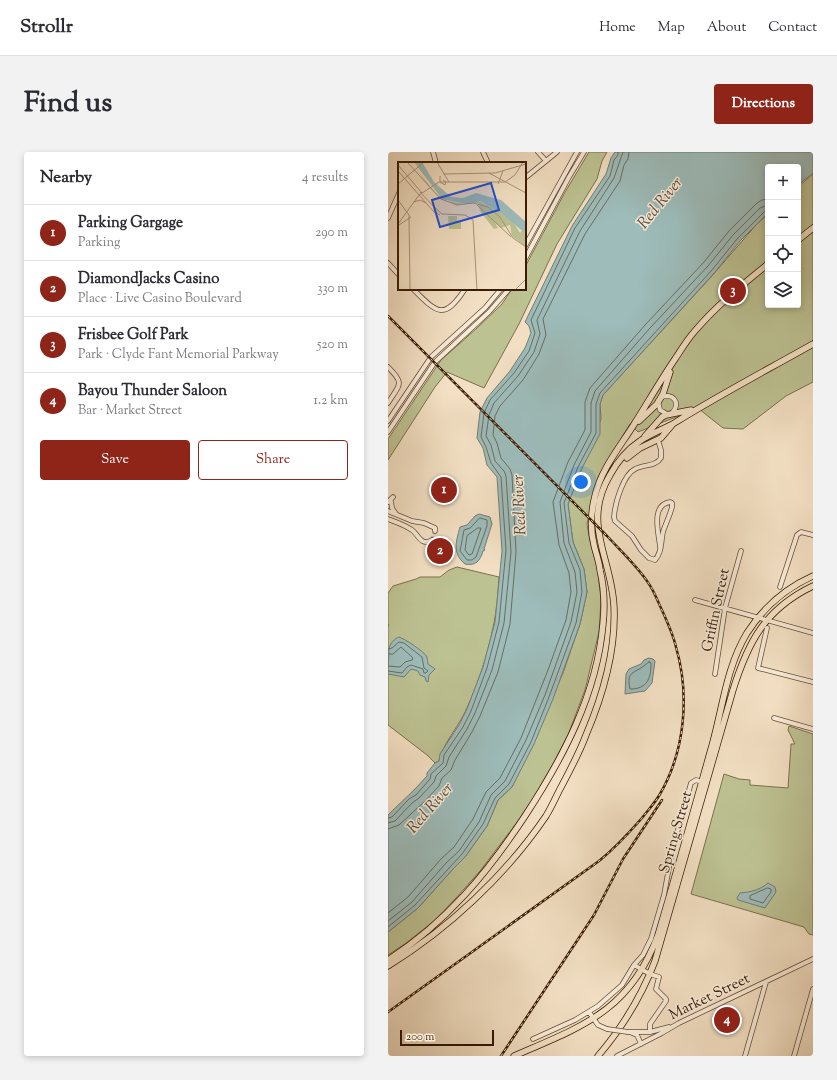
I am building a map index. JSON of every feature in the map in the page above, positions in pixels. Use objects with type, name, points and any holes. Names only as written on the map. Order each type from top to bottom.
[{"type":"main road","points":[[801,238],[813,228]]},
{"type":"main road","points":[[388,960],[408,947],[433,927],[465,896],[508,841],[554,770],[571,737],[589,687],[599,648],[603,624],[603,589],[591,525],[592,507],[599,483],[621,444],[694,332],[722,301],[765,266]]},
{"type":"main road","points":[[640,440],[676,422],[813,344]]},
{"type":"main road","points":[[621,444],[640,419],[653,408],[659,400],[681,350]]},
{"type":"main road","points":[[388,966],[437,932],[478,896],[499,874],[545,817],[575,761],[592,722],[608,670],[613,636],[614,608],[611,579],[600,543],[597,527],[600,500],[608,479],[624,456],[662,417],[670,414],[699,409]]},
{"type":"main road","points":[[608,479],[631,454],[658,440],[676,422]]},
{"type":"main road","name":"Spring Street","points":[[598,1056],[634,1005],[650,974],[659,947],[704,782],[732,666],[744,638],[758,618],[781,595],[813,576]]},
{"type":"main road","name":"Spring Street","points":[[514,1056],[593,1019],[605,1011],[620,998],[642,970],[658,935],[740,668],[751,643],[767,620],[789,600],[813,586]]},
{"type":"street","points":[[433,152],[436,162]]},
{"type":"street","points":[[483,152],[488,162]]},
{"type":"street","points":[[538,152],[546,161]]},
{"type":"street","points":[[526,177],[557,152]]},
{"type":"street","points":[[526,244],[577,152]]},
{"type":"street","points":[[526,257],[584,152]]},
{"type":"street","points":[[388,218],[398,196]]},
{"type":"street","points":[[388,263],[398,274]]},
{"type":"street","points":[[414,290],[432,307],[443,310],[454,305],[465,290]]},
{"type":"street","points":[[388,421],[431,357],[485,308],[500,290]]},
{"type":"street","points":[[388,432],[435,362],[487,314],[508,290]]},
{"type":"street","points":[[388,367],[398,377],[400,382],[388,403]]},
{"type":"street","points":[[667,396],[672,397],[676,402],[676,407],[670,414],[660,410],[659,400],[667,396]]},
{"type":"street","points":[[658,440],[661,450],[661,458],[656,463],[636,468],[631,472],[622,487],[614,517],[615,521],[632,536],[641,550],[649,558],[655,560],[657,558],[672,507],[672,503],[670,502],[663,505],[657,516],[660,547]]},
{"type":"street","points":[[391,500],[392,508],[396,515]]},
{"type":"street","points":[[388,511],[412,521],[424,523],[435,528],[435,531]]},
{"type":"street","points":[[388,519],[412,530],[420,540],[426,542],[432,540]]},
{"type":"street","points":[[780,587],[796,536],[799,533],[813,535]]},
{"type":"street","name":"Griffin Street","points":[[715,674],[725,608],[740,551]]},
{"type":"street","points":[[695,600],[813,633]]},
{"type":"street","points":[[767,628],[758,668],[813,682]]},
{"type":"street","points":[[774,718],[813,729]]},
{"type":"street","points":[[533,1039],[575,1020],[608,998],[622,985],[634,965],[643,955],[650,939],[664,895],[672,851],[691,783],[694,780],[704,782]]},
{"type":"street","name":"Market Street","points":[[620,1055],[679,1023],[813,959]]},
{"type":"street","points":[[634,965],[659,977],[656,989],[666,1000],[650,1024],[650,1032]]},
{"type":"street","points":[[744,1056],[766,982]]},
{"type":"street","points":[[794,1056],[813,989]]},
{"type":"street","points":[[589,1012],[600,1026],[607,1029],[630,1032],[650,1032],[679,1023]]},
{"type":"street","points":[[630,1032],[637,1035],[641,1044]]},
{"type":"green space","points":[[589,152],[607,152],[602,161],[597,179],[557,244],[519,324],[484,388],[447,372],[435,387],[388,460],[388,439],[441,360],[502,304],[511,290],[526,290],[526,265],[564,194]]},
{"type":"green space","points":[[813,174],[813,343],[681,415],[638,432],[630,424],[598,477],[587,524],[590,542],[597,566],[601,600],[599,632],[585,690],[568,735],[534,797],[518,821],[480,871],[434,921],[388,955],[388,932],[418,908],[465,857],[487,826],[498,800],[512,787],[563,673],[580,624],[587,592],[584,569],[573,542],[568,504],[601,419],[600,404],[603,395],[765,217],[765,308],[801,308],[801,184]]},
{"type":"green space","points":[[813,347],[813,382],[786,396],[743,429],[723,428],[699,409]]},
{"type":"green space","points":[[457,567],[499,577],[497,606],[489,645],[475,689],[463,716],[447,742],[439,761],[435,763],[388,725],[388,593],[393,586],[420,577],[440,577],[449,570]]},
{"type":"green space","points":[[789,726],[813,734],[813,935],[809,934],[804,927],[691,894],[724,774],[739,779],[750,780],[750,785],[788,788],[791,744],[795,744],[788,730]]},
{"type":"water","name":"Red River","points":[[615,152],[813,152],[813,173],[801,183],[801,164],[765,164],[765,216],[740,241],[715,272],[603,395],[600,404],[600,434],[582,468],[568,504],[573,542],[584,569],[587,592],[580,624],[553,699],[534,744],[512,787],[498,800],[487,826],[465,857],[418,908],[388,932],[388,815],[413,791],[427,776],[427,773],[435,763],[439,761],[440,754],[459,725],[467,709],[483,667],[495,622],[502,551],[497,477],[487,465],[483,448],[477,438],[480,412],[487,398],[510,371],[525,348],[531,333],[529,326],[525,322],[572,226],[606,174],[611,158]]},
{"type":"water","points":[[479,514],[490,517],[492,524],[484,549],[485,550],[477,562],[465,564],[458,556],[456,547],[460,527],[467,525],[475,516]]},
{"type":"water","points":[[399,637],[423,652],[427,657],[428,664],[435,669],[429,675],[428,682],[426,681],[425,677],[420,675],[418,671],[411,669],[404,677],[388,674],[389,648],[393,641]]},
{"type":"water","points":[[649,658],[655,661],[652,683],[645,691],[625,694],[626,674],[629,669],[641,664],[644,660]]},
{"type":"water","points":[[768,883],[775,887],[776,892],[765,908],[738,900],[737,898],[740,893],[755,890]]},
{"type":"tunnel","points":[[432,540],[435,531]]},
{"type":"railway","points":[[388,316],[607,536],[643,575],[655,594],[673,637],[680,665],[684,703],[680,741],[675,760],[668,777],[656,800],[626,835],[599,861],[388,1012]]},
{"type":"railway","points":[[501,1056],[594,915],[623,859],[662,800]]},
{"type":"place","name":"Frisbee Golf Park","points":[[733,291]]},
{"type":"place","name":"Parking Gargage","points":[[444,490]]},
{"type":"place","name":"DiamondJacks Casino","points":[[440,551]]},
{"type":"place","name":"Bayou Thunder Saloon","points":[[727,1020]]}]
